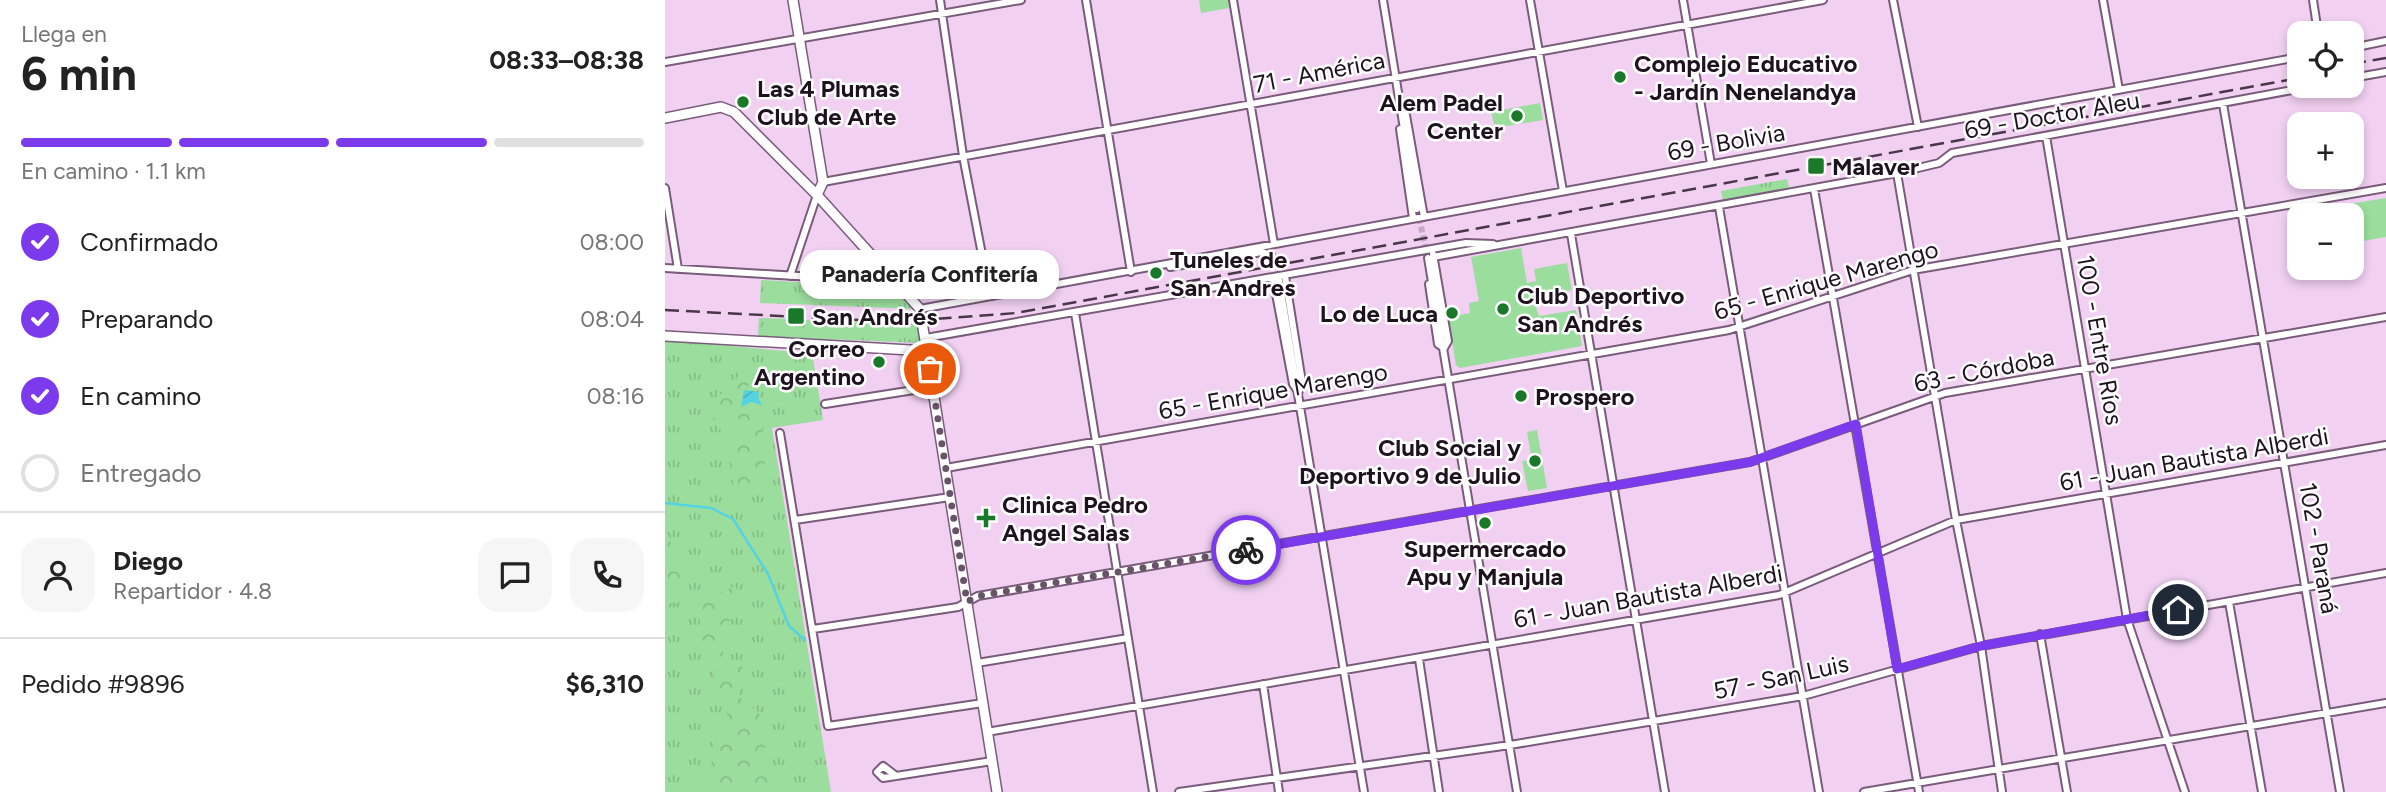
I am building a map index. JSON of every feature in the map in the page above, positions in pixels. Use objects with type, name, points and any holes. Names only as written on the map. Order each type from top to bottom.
[{"type":"main road","points":[[793,0],[823,182],[817,195]]},
{"type":"main road","points":[[665,118],[727,108],[817,195],[920,309],[997,792]]},
{"type":"main road","points":[[665,336],[928,351]]},
{"type":"street","points":[[940,0],[963,156],[990,296]]},
{"type":"street","points":[[665,62],[1021,0]]},
{"type":"street","points":[[1086,0],[1131,272]]},
{"type":"street","points":[[1233,0],[1274,244]]},
{"type":"street","points":[[1383,0],[1417,209]]},
{"type":"street","points":[[1530,0],[1563,191]]},
{"type":"street","points":[[1683,0],[1711,164]]},
{"type":"street","name":"71 - América","points":[[823,182],[1823,0]]},
{"type":"street","points":[[1893,0],[1918,127]]},
{"type":"street","points":[[2103,0],[2119,90]]},
{"type":"street","points":[[2313,0],[2316,21]]},
{"type":"street","points":[[2364,46],[2386,41]]},
{"type":"street","name":"69 - Bolivia","points":[[920,309],[2287,59]]},
{"type":"street","points":[[2364,76],[2386,72]]},
{"type":"street","name":"69 - Doctor Aleu","points":[[1431,258],[1897,173],[1934,165],[1952,153],[2287,91]]},
{"type":"street","points":[[1400,102],[1406,115],[1424,217]]},
{"type":"street","points":[[1400,102],[1398,118],[1413,218]]},
{"type":"street","name":"102 - Paraná","points":[[2223,104],[2340,792]]},
{"type":"street","name":"100 - Entre Ríos","points":[[2046,136],[2127,619],[2185,792]]},
{"type":"street","points":[[1897,173],[1956,520],[1981,646],[2002,792]]},
{"type":"street","points":[[665,188],[678,269]]},
{"type":"street","name":"65 - Enrique Marengo","points":[[946,468],[1739,328],[1913,270],[2386,188]]},
{"type":"street","points":[[1814,189],[1919,792]]},
{"type":"street","points":[[790,276],[817,195]]},
{"type":"street","points":[[1719,207],[1819,792]]},
{"type":"street","points":[[1571,233],[1665,792]]},
{"type":"street","name":"69 - Doctor Aleu","points":[[926,338],[1466,243],[1512,244]]},
{"type":"street","points":[[1432,249],[1444,348],[1517,792]]},
{"type":"street","points":[[1423,251],[1439,344],[1444,348]]},
{"type":"street","name":"69 - Bolivia","points":[[1160,266],[1183,267],[1262,252],[1271,255]]},
{"type":"street","points":[[665,268],[896,282]]},
{"type":"street","points":[[1279,278],[1302,382],[1298,391]]},
{"type":"street","points":[[1279,278],[1293,384],[1301,404],[1363,792]]},
{"type":"street","points":[[1075,313],[1153,792]]},
{"type":"street","name":"63 - Córdoba","points":[[813,629],[958,607],[978,596],[1762,459],[1935,396],[2386,317]]},
{"type":"street","points":[[825,404],[933,387]]},
{"type":"street","points":[[780,433],[828,726],[983,703]]},
{"type":"street","name":"61 - Juan Bautista Alberdi","points":[[987,732],[1344,669],[1419,659],[1784,593],[1956,520],[2386,445]]},
{"type":"street","points":[[795,520],[950,497]]},
{"type":"street","name":"57 - San Luis","points":[[1179,792],[1359,764],[1510,746],[1803,696],[1981,646],[2386,573]]},
{"type":"street","points":[[2229,602],[2262,792]]},
{"type":"street","points":[[2040,634],[2067,792]]},
{"type":"street","points":[[977,663],[1128,638]]},
{"type":"street","points":[[1419,659],[1439,792]]},
{"type":"street","points":[[1263,684],[1279,792]]},
{"type":"street","points":[[1864,792],[2386,703]]},
{"type":"street","points":[[897,776],[992,761]]},
{"type":"green space","points":[[1199,0],[1228,0],[1229,8],[1201,13]]},
{"type":"green space","name":"Alem Padel Center","points":[[1540,103],[1543,120],[1495,128],[1491,112]]},
{"type":"green space","points":[[1787,179],[1789,188],[1723,200],[1721,191]]},
{"type":"green space","points":[[2386,198],[2386,237],[2364,241],[2364,203],[2355,203]]},
{"type":"green space","name":"Club Deportivo San Andrés","points":[[1521,248],[1527,283],[1536,281],[1534,269],[1567,263],[1572,290],[1529,298],[1539,316],[1576,310],[1582,346],[1460,368],[1456,365],[1448,317],[1470,313],[1469,303],[1479,301],[1471,257]]},
{"type":"green space","points":[[761,280],[897,288],[917,309],[760,303]]},
{"type":"green space","points":[[759,318],[918,324],[921,343],[758,336]]},
{"type":"green space","points":[[665,340],[807,353],[813,358],[823,420],[772,428],[831,792],[665,792]]},
{"type":"green space","points":[[750,355],[755,373],[748,385],[744,402],[765,414],[761,441],[766,472],[751,495],[737,502],[725,441],[745,439],[744,423],[735,416],[722,431],[713,422],[718,393],[726,396]]},
{"type":"green space","name":"Club Social y Deportivo 9 de Julio","points":[[1537,430],[1547,488],[1528,491],[1522,461],[1532,460],[1527,432]]},
{"type":"green space","points":[[665,535],[683,558],[678,605],[665,605]]},
{"type":"green space","points":[[735,586],[740,595],[724,634],[723,653],[731,663],[743,667],[739,697],[759,713],[766,736],[763,764],[778,774],[774,792],[714,792],[709,775],[718,728],[729,724],[726,710],[711,689],[716,669],[698,651],[702,593],[720,593]]},
{"type":"water","points":[[744,390],[759,392],[762,405],[751,402],[741,407]]},
{"type":"waterway","points":[[665,503],[711,508],[733,519],[768,574],[789,626],[805,640]]},
{"type":"tunnel","points":[[1417,209],[1428,258]]},
{"type":"tunnel","points":[[1271,255],[1276,261],[1279,279]]},
{"type":"railway","points":[[2364,62],[2386,58]]},
{"type":"railway","points":[[665,310],[895,322],[1016,313],[2287,80]]},
{"type":"way so far","points":[[930,369],[967,602],[978,596],[1246,550]]},
{"type":"place","name":"Complejo Educativo - Jardín Nenelandya","points":[[1620,77]]},
{"type":"place","name":"Las 4 Plumas Club de Arte","points":[[743,102]]},
{"type":"place","name":"Alem Padel Center","points":[[1517,116]]},
{"type":"place","name":"Malaver","points":[[1816,166]]},
{"type":"place","name":"Tuneles de San Andres","points":[[1156,273]]},
{"type":"place","name":"Club Deportivo San Andrés","points":[[1503,309]]},
{"type":"place","name":"Lo de Luca","points":[[1452,313]]},
{"type":"place","name":"San Andrés","points":[[796,316]]},
{"type":"place","name":"Correo Argentino","points":[[879,362]]},
{"type":"place","name":"Panadería Confitería","points":[[930,369]]},
{"type":"place","name":"Prospero","points":[[1521,396]]},
{"type":"place","name":"Club Social y Deportivo 9 de Julio","points":[[1535,461]]},
{"type":"place","name":"Clinica Pedro Angel Salas","points":[[986,518]]},
{"type":"place","name":"Supermercado Apu y Manjula","points":[[1485,523]]},
{"type":"route","points":[[1246,550],[1471,508],[1750,462],[1856,424],[1897,669],[1981,646],[2178,610]]}]
